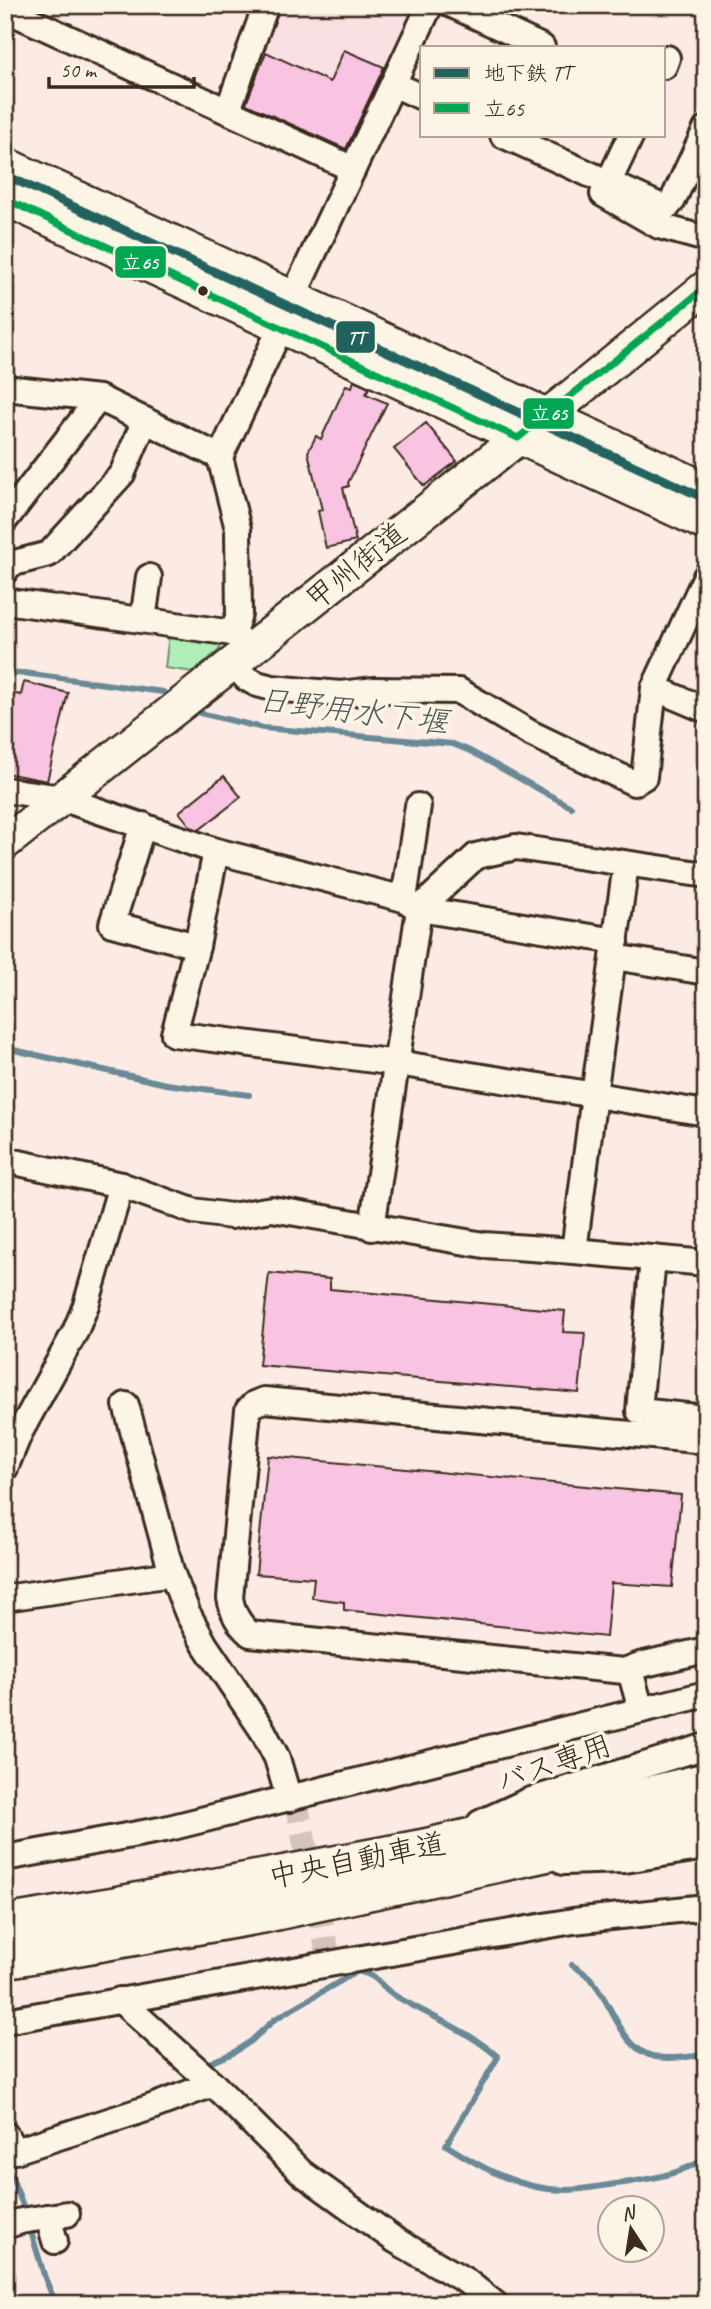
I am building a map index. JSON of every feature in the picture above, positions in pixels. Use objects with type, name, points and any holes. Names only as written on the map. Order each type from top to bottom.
[{"type":"highway","name":"中央自動車道","points":[[5,1924],[425,1848],[706,1782]]},
{"type":"highway","name":"中央自動車道","points":[[5,1959],[263,1914],[706,1818]]},
{"type":"main road","points":[[5,164],[706,489]]},
{"type":"main road","points":[[5,199],[706,524]]},
{"type":"main road","name":"甲州街道","points":[[5,844],[239,649],[518,438],[706,287]]},
{"type":"street","points":[[228,110],[265,5]]},
{"type":"street","points":[[293,298],[430,5]]},
{"type":"street","points":[[452,5],[540,46]]},
{"type":"street","points":[[5,9],[43,14],[228,110],[354,169]]},
{"type":"street","points":[[393,84],[420,96]]},
{"type":"street","points":[[505,136],[662,207],[673,200],[706,129]]},
{"type":"street","points":[[631,136],[603,194],[659,226],[706,240]]},
{"type":"street","points":[[281,327],[220,457],[239,529],[239,649],[246,678],[272,688],[341,694],[375,690],[459,691],[530,733],[634,783],[645,776],[654,688],[706,576]]},
{"type":"street","points":[[5,388],[99,398],[220,457]]},
{"type":"street","points":[[5,520],[99,398]]},
{"type":"street","points":[[7,562],[48,554],[58,544],[122,474],[145,419]]},
{"type":"street","points":[[144,620],[149,577]]},
{"type":"street","points":[[5,601],[144,620],[239,649]]},
{"type":"street","points":[[654,688],[706,710]]},
{"type":"street","points":[[5,790],[61,798],[216,851],[411,904],[706,972]]},
{"type":"street","points":[[372,1227],[397,1063],[418,806]]},
{"type":"street","points":[[143,825],[112,924],[197,946]]},
{"type":"street","points":[[411,904],[476,856],[516,847],[706,875]]},
{"type":"street","points":[[216,851],[197,946],[174,1034],[397,1063],[706,1112]]},
{"type":"street","points":[[574,1251],[626,864]]},
{"type":"street","points":[[5,1160],[121,1185],[193,1210],[231,1216],[272,1209],[484,1245],[706,1263]]},
{"type":"street","points":[[5,1468],[13,1429],[75,1332],[86,1304],[121,1185]]},
{"type":"street","points":[[653,1258],[639,1411],[706,1418]]},
{"type":"street","points":[[641,1710],[631,1674],[624,1671],[250,1634],[233,1614],[230,1598],[248,1410],[264,1400],[706,1441]]},
{"type":"street","points":[[126,1405],[172,1574],[188,1614],[205,1645],[263,1731],[289,1799]]},
{"type":"street","points":[[5,1598],[172,1574]]},
{"type":"street","points":[[624,1671],[706,1650]]},
{"type":"street","points":[[5,1858],[165,1829],[706,1694]]},
{"type":"street","name":"バス専用","points":[[425,1848],[528,1801],[706,1746]]},
{"type":"street","points":[[505,1863],[625,1860],[706,1847]]},
{"type":"street","points":[[5,2021],[572,1921],[706,1907]]},
{"type":"street","points":[[120,2000],[213,2084],[302,2173],[395,2240],[466,2281],[495,2304]]},
{"type":"street","points":[[5,2134],[15,2151],[149,2108],[213,2084]]},
{"type":"street","points":[[5,2226],[57,2215],[55,2241]]},
{"type":"shaded area","points":[[292,5],[421,5],[352,153],[344,155],[244,110],[241,100],[272,12],[288,16]]},
{"type":"green space","points":[[169,634],[218,641],[221,646],[193,672],[165,668]]},
{"type":"building","points":[[344,50],[384,67],[346,149],[246,104],[266,52],[330,82]]},
{"type":"building","points":[[354,381],[369,388],[366,394],[387,403],[348,483],[349,486],[343,488],[356,541],[326,548],[318,511],[322,510],[308,452],[316,436],[321,439],[346,385],[352,387]]},
{"type":"building","points":[[426,423],[457,461],[424,486],[394,449]]},
{"type":"building","points":[[24,682],[68,693],[47,781],[5,773],[5,692],[21,695]]},
{"type":"building","points":[[224,776],[241,797],[199,830],[191,827],[179,812]]},
{"type":"building","points":[[269,1273],[330,1279],[330,1289],[565,1311],[563,1332],[585,1333],[579,1393],[259,1365]]},
{"type":"building","points":[[268,1456],[681,1495],[672,1587],[611,1583],[606,1637],[344,1610],[344,1602],[312,1598],[314,1578],[256,1574]]},
{"type":"waterway","name":"日野用水下堰","points":[[5,674],[24,673],[163,692],[168,695]]},
{"type":"waterway","name":"日野用水下堰","points":[[200,713],[263,728],[453,744],[571,807]]},
{"type":"waterway","name":"日野用水下堰","points":[[5,1048],[166,1084],[249,1095]]},
{"type":"waterway","points":[[572,1965],[590,1978],[618,2024],[634,2045],[644,2053],[668,2058],[706,2055]]},
{"type":"waterway","points":[[209,2063],[233,2053],[275,2019],[358,1971],[375,1978],[407,2003],[473,2038],[498,2057],[446,2145],[473,2162],[517,2182],[548,2189],[572,2190],[656,2177],[676,2172],[706,2158]]},
{"type":"waterway","points":[[5,2160],[26,2213]]},
{"type":"waterway","points":[[32,2235],[56,2304]]},
{"type":"tunnel","points":[[295,1797],[330,1963]]},
{"type":"metro line","name":"TT","points":[[5,175],[706,499]]},
{"type":"transit line","name":"立65","points":[[5,199],[518,438],[706,287]]}]
